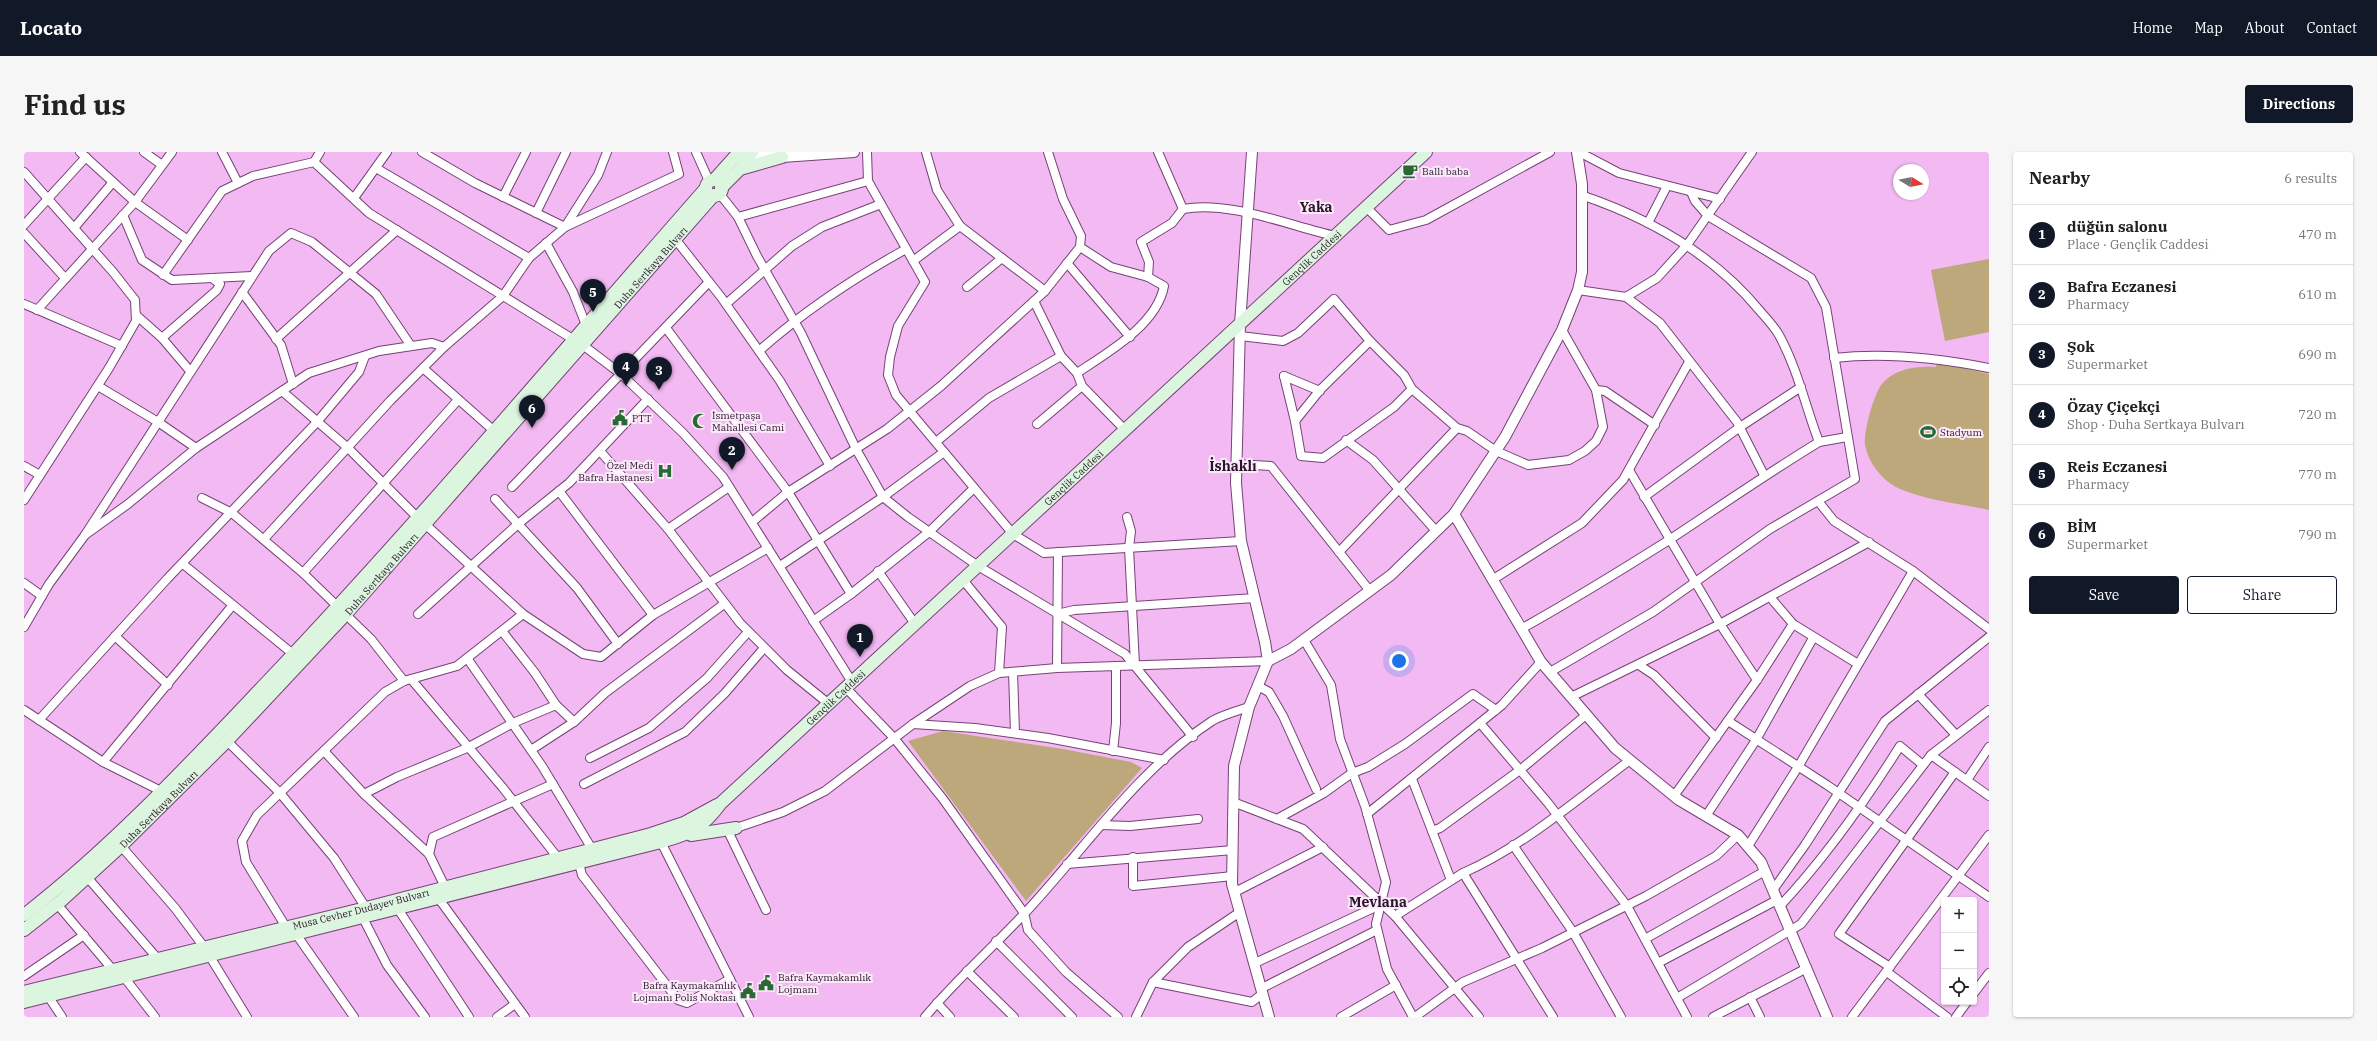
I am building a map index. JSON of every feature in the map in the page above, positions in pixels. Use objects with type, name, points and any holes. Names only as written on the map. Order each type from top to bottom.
[{"type":"main road","name":"Gençlik Caddesi","points":[[721,803],[1125,430],[1240,330],[1335,236],[1426,152]]},
{"type":"main road","name":"Duha Sertkaya Bulvarı","points":[[24,930],[57,904],[121,846],[227,741],[579,342],[586,326],[714,188],[744,153]]},
{"type":"main road","points":[[740,169],[744,153]]},
{"type":"main road","points":[[714,188],[740,169],[775,155]]},
{"type":"main road","name":"Duha Sertkaya Bulvarı","points":[[421,520],[493,430],[676,240],[714,188]]},
{"type":"main road","name":"Duha Sertkaya Bulvarı","points":[[24,915],[59,887],[161,792],[293,654],[342,610]]},
{"type":"main road","points":[[721,803],[721,815],[731,828]]},
{"type":"main road","name":"Musa Cevher Dudayev Bulvarı","points":[[24,1002],[124,977],[207,952],[365,913],[445,887],[662,831],[695,817],[721,803]]},
{"type":"main road","name":"Musa Cevher Dudayev Bulvarı","points":[[684,836],[707,822],[721,803]]},
{"type":"main road","points":[[695,817],[707,822],[731,828]]},
{"type":"main road","name":"Musa Cevher Dudayev Bulvarı","points":[[365,913],[398,909],[684,836],[731,828]]},
{"type":"main road","points":[[111,838],[121,846]]},
{"type":"main road","name":"Musa Cevher Dudayev Bulvarı","points":[[24,992],[158,959],[207,952]]},
{"type":"street","points":[[144,152],[162,165]]},
{"type":"street","points":[[37,310],[135,202],[172,152]]},
{"type":"street","points":[[222,152],[238,183]]},
{"type":"street","points":[[162,275],[222,191],[253,176],[314,162],[320,152]]},
{"type":"street","points":[[354,198],[387,152]]},
{"type":"street","points":[[422,152],[503,196],[565,226],[679,174],[673,152]]},
{"type":"street","points":[[436,160],[440,152]]},
{"type":"street","points":[[503,196],[526,152]]},
{"type":"street","points":[[536,213],[566,152]]},
{"type":"street","points":[[264,539],[423,368],[444,347],[503,296],[529,258],[565,226],[598,175],[607,152]]},
{"type":"street","points":[[696,152],[714,188],[738,217],[793,320],[856,449],[883,497],[929,532],[978,566],[1125,654],[1193,737]]},
{"type":"street","points":[[744,153],[775,155],[854,152]]},
{"type":"street","points":[[867,152],[868,181],[925,282],[898,326],[888,375],[896,395],[1013,534],[1044,553],[1241,541]]},
{"type":"street","points":[[926,152],[937,190],[960,226],[1045,291]]},
{"type":"street","points":[[752,522],[788,492],[856,449],[941,386],[1045,291],[1080,247],[1081,236],[1063,199],[1048,152]]},
{"type":"street","points":[[1158,152],[1183,208]]},
{"type":"street","points":[[1252,152],[1240,330],[1236,464],[1241,541],[1268,661],[1249,707],[1234,766],[1232,876],[1240,912],[1269,1017]]},
{"type":"street","points":[[1366,207],[1389,230],[1426,220],[1550,152]]},
{"type":"street","points":[[1626,297],[1657,278],[1687,245],[1752,152]]},
{"type":"street","points":[[766,910],[731,828],[783,812],[825,791],[913,724],[970,686],[999,673],[1057,668],[1268,661],[1304,640],[1391,575],[1454,514],[1496,451],[1562,330],[1578,290],[1582,272],[1582,153],[1619,173],[1720,199]]},
{"type":"street","points":[[24,225],[48,200],[83,154],[135,202],[188,240]]},
{"type":"street","points":[[314,162],[369,213],[579,342],[621,374],[683,432],[729,487],[752,522],[813,621],[849,685],[943,799],[1024,913],[1028,930],[1066,972],[1118,1017]]},
{"type":"street","points":[[376,168],[529,258]]},
{"type":"street","points":[[24,172],[92,248],[134,300],[136,315],[136,321],[98,386],[24,500]]},
{"type":"street","points":[[738,217],[868,181]]},
{"type":"street","points":[[74,228],[113,182]]},
{"type":"street","points":[[1648,223],[1667,186]]},
{"type":"street","points":[[1550,672],[1653,612],[1694,581],[1770,529],[1854,479],[1826,307],[1811,278],[1708,216],[1695,201],[1691,192]]},
{"type":"street","points":[[1582,195],[1614,206],[1687,245],[1747,295],[1778,332],[1796,370],[1819,442]]},
{"type":"street","points":[[726,304],[792,246],[822,227],[881,204]]},
{"type":"street","points":[[1148,277],[1149,262],[1141,242],[1172,223],[1183,208],[1192,207],[1248,212],[1335,236]]},
{"type":"street","points":[[123,215],[142,260],[162,275],[172,280],[252,276]]},
{"type":"street","points":[[913,261],[960,226]]},
{"type":"street","points":[[276,338],[397,230]]},
{"type":"street","points":[[24,233],[65,278]]},
{"type":"street","points":[[24,627],[42,596],[85,535],[252,276],[269,251],[291,233],[312,242],[376,294],[411,346]]},
{"type":"street","points":[[676,240],[726,304],[780,381],[830,466]]},
{"type":"street","points":[[546,243],[573,292],[586,326]]},
{"type":"street","points":[[1077,373],[1130,337],[1148,318],[1163,292],[1164,286],[1148,277],[1111,267],[1080,247]]},
{"type":"street","points":[[759,351],[793,320],[853,278],[906,249]]},
{"type":"street","points":[[967,287],[1002,258]]},
{"type":"street","points":[[1067,263],[1130,337]]},
{"type":"street","points":[[162,338],[217,290],[220,284],[212,278]]},
{"type":"street","points":[[512,487],[709,282]]},
{"type":"street","points":[[1578,290],[1626,297],[1660,323],[1740,428],[1764,475]]},
{"type":"street","points":[[242,292],[281,345],[293,384]]},
{"type":"street","points":[[1240,330],[1283,341],[1298,333],[1334,299],[1370,341],[1404,375],[1412,389],[1457,428],[1467,431],[1496,451],[1528,465],[1569,460],[1585,451],[1596,440],[1603,427],[1596,390],[1562,330]]},
{"type":"street","points":[[1034,301],[1061,356],[1077,373],[1082,386],[1125,430]]},
{"type":"street","points":[[24,304],[122,346]]},
{"type":"street","points":[[136,315],[162,338],[190,371]]},
{"type":"street","points":[[666,328],[788,492],[851,594]]},
{"type":"street","points":[[1296,421],[1320,391],[1370,341]]},
{"type":"street","points":[[85,535],[128,504],[196,448],[309,373],[365,356],[411,346],[432,343],[444,347]]},
{"type":"street","points":[[1834,358],[1866,354],[1941,359],[1989,368]]},
{"type":"street","points":[[39,720],[317,422],[359,372],[365,356]]},
{"type":"street","points":[[936,442],[988,398],[1061,356]]},
{"type":"street","points":[[1492,580],[1582,523],[1623,480],[1689,362]]},
{"type":"street","points":[[423,368],[457,401],[493,430]]},
{"type":"street","points":[[1320,391],[1284,376],[1296,421],[1301,456],[1323,458],[1346,440],[1394,407],[1412,389]]},
{"type":"street","points":[[98,386],[158,422],[196,448]]},
{"type":"street","points":[[1037,424],[1082,386]]},
{"type":"street","points":[[1644,497],[1740,428],[1801,387]]},
{"type":"street","points":[[282,390],[348,448],[421,520],[523,614],[583,654],[601,657],[653,615],[706,582],[768,548]]},
{"type":"street","points":[[1596,390],[1605,391],[1655,425]]},
{"type":"street","points":[[418,614],[518,524],[558,492],[600,451],[648,399]]},
{"type":"street","points":[[303,573],[457,401]]},
{"type":"street","points":[[1339,552],[1457,428]]},
{"type":"street","points":[[1521,629],[1584,593],[1669,539],[1764,475],[1819,442],[1847,437]]},
{"type":"street","points":[[1346,440],[1373,460],[1436,531]]},
{"type":"street","points":[[600,451],[668,529],[706,582],[748,632],[828,704]]},
{"type":"street","points":[[780,566],[883,497],[944,452]]},
{"type":"street","points":[[1236,464],[1271,466],[1370,591]]},
{"type":"street","points":[[24,466],[40,475]]},
{"type":"street","points":[[1629,470],[1720,624],[1757,680]]},
{"type":"street","points":[[668,529],[729,487]]},
{"type":"street","points":[[813,621],[851,594],[878,571],[929,532],[974,488]]},
{"type":"street","points":[[558,492],[653,615]]},
{"type":"street","points":[[202,498],[232,513],[303,573],[342,610],[468,748],[558,858]]},
{"type":"street","points":[[495,499],[576,588],[618,644]]},
{"type":"street","points":[[1818,501],[1834,521],[1913,571],[1989,629]]},
{"type":"street","points":[[1454,514],[1541,662],[1615,748],[1674,796],[1738,835],[1761,862],[1791,929],[1827,1017]]},
{"type":"street","points":[[1127,518],[1131,531],[1129,548],[1135,666]]},
{"type":"street","points":[[1571,697],[1720,624],[1869,542]]},
{"type":"street","points":[[1057,668],[1058,552]]},
{"type":"street","points":[[183,564],[232,606],[293,654]]},
{"type":"street","points":[[878,571],[915,624]]},
{"type":"street","points":[[1748,846],[1798,767],[1913,571]]},
{"type":"street","points":[[963,580],[1002,627],[999,673]]},
{"type":"street","points":[[24,584],[42,596]]},
{"type":"street","points":[[1770,596],[1793,624],[1813,638],[1858,664]]},
{"type":"street","points":[[1057,614],[1074,610],[1255,598]]},
{"type":"street","points":[[531,750],[574,722],[605,693],[724,604]]},
{"type":"street","points":[[103,762],[232,606]]},
{"type":"street","points":[[354,1017],[291,931],[246,862],[242,841],[257,815],[386,692],[407,680],[457,666],[523,614]]},
{"type":"street","points":[[1674,796],[1757,680],[1793,624]]},
{"type":"street","points":[[502,631],[535,672],[556,705],[574,722]]},
{"type":"street","points":[[590,758],[649,728],[707,678],[748,632]]},
{"type":"street","points":[[116,636],[168,685]]},
{"type":"street","points":[[1773,890],[1805,845],[1885,721],[1989,637]]},
{"type":"street","points":[[1706,816],[1756,740],[1813,638]]},
{"type":"street","points":[[1304,640],[1330,685],[1340,739],[1367,814],[1386,882],[1382,904],[1376,924],[1387,969],[1414,1017],[1463,982],[1516,959],[1627,906],[1716,856],[1738,835]]},
{"type":"street","points":[[584,784],[685,732],[725,694],[764,648]]},
{"type":"street","points":[[467,658],[531,750],[592,849]]},
{"type":"street","points":[[1367,814],[1480,724],[1496,710],[1541,662]]},
{"type":"street","points":[[1639,665],[1654,675],[1716,738]]},
{"type":"street","points":[[1113,750],[1116,723],[1116,666]]},
{"type":"street","points":[[1013,672],[1014,733]]},
{"type":"street","points":[[1258,686],[1269,692],[1283,716],[1316,789]]},
{"type":"street","points":[[1277,819],[1324,793],[1352,772],[1368,767],[1405,744],[1473,694],[1496,710]]},
{"type":"street","points":[[1918,694],[1956,735]]},
{"type":"street","points":[[364,794],[397,777],[468,748],[513,723],[556,705]]},
{"type":"street","points":[[925,1017],[966,971],[1024,913],[1101,825],[1164,760],[1213,720],[1249,707]]},
{"type":"street","points":[[24,710],[103,762],[161,792]]},
{"type":"street","points":[[1677,998],[1801,924],[1881,822],[1931,755],[1989,710]]},
{"type":"street","points":[[1432,831],[1440,828],[1520,770],[1586,715]]},
{"type":"street","points":[[1728,721],[1838,793],[1989,897]]},
{"type":"street","points":[[913,724],[975,728],[1014,733],[1164,760]]},
{"type":"street","points":[[1480,724],[1520,770],[1627,906],[1687,1017]]},
{"type":"street","points":[[227,741],[280,793],[334,858],[365,913],[387,966],[425,1017]]},
{"type":"street","points":[[1658,963],[1779,903],[1805,880],[1860,808],[1900,746],[1923,765]]},
{"type":"street","points":[[1967,780],[1989,748]]},
{"type":"street","points":[[324,751],[364,794],[429,854],[445,887]]},
{"type":"street","points":[[1931,755],[1989,796]]},
{"type":"street","points":[[1394,916],[1451,880],[1513,845],[1557,816],[1630,760]]},
{"type":"street","points":[[1947,1017],[1888,969],[1839,934],[1955,772]]},
{"type":"street","points":[[1412,779],[1451,880]]},
{"type":"street","points":[[429,854],[433,837],[553,784]]},
{"type":"street","points":[[1234,802],[1303,829],[1394,916],[1479,1017]]},
{"type":"street","points":[[1101,825],[1130,826],[1198,819]]},
{"type":"street","points":[[1852,1017],[1989,835]]},
{"type":"street","points":[[661,842],[750,1017]]},
{"type":"street","points":[[1513,845],[1573,932],[1621,1017]]},
{"type":"street","points":[[121,846],[175,908],[207,952],[247,1017]]},
{"type":"street","points":[[1235,892],[1323,847]]},
{"type":"street","points":[[1067,864],[1233,850]]},
{"type":"street","points":[[1132,858],[1134,886],[1232,876]]},
{"type":"street","points":[[579,863],[582,875],[678,1000],[687,1003],[730,979]]},
{"type":"street","points":[[1645,939],[1765,871]]},
{"type":"street","points":[[1463,873],[1553,1017]]},
{"type":"street","points":[[87,877],[158,959]]},
{"type":"street","points":[[439,899],[525,1017]]},
{"type":"street","points":[[57,904],[113,970]]},
{"type":"street","points":[[1255,963],[1346,919],[1369,912],[1382,904]]},
{"type":"street","points":[[398,909],[468,1017]]},
{"type":"street","points":[[1136,1017],[1153,982],[1188,947],[1240,912]]},
{"type":"street","points":[[1153,982],[1252,1002],[1262,990],[1377,930]]},
{"type":"street","points":[[24,976],[84,935]]},
{"type":"street","points":[[996,941],[1072,1017]]},
{"type":"street","points":[[1713,1017],[1807,968]]},
{"type":"street","points":[[966,971],[1014,1017]]},
{"type":"street","points":[[1977,989],[1989,973]]},
{"type":"street","points":[[124,977],[155,1017]]},
{"type":"street","points":[[1341,1017],[1396,986]]},
{"type":"street","points":[[48,996],[62,1017]]},
{"type":"street","points":[[1750,997],[1760,1017]]},
{"type":"street","points":[[937,1003],[950,1017]]},
{"type":"street","points":[[498,1017],[515,1004]]},
{"type":"street","points":[[1956,1017],[1965,1005]]},
{"type":"shaded area","points":[[1989,259],[1989,332],[1945,341],[1931,270]]},
{"type":"shaded area","name":"Stadyum","points":[[1937,362],[1989,374],[1989,510],[1935,500],[1907,492],[1896,487],[1879,473],[1870,460],[1866,450],[1865,439],[1867,423],[1876,396],[1882,384],[1893,374],[1900,371],[1922,367],[1936,367]]},
{"type":"shaded area","points":[[943,731],[1063,749],[1131,762],[1142,768],[1026,901],[908,741]]},
{"type":"place","name":"Ballı baba","points":[[1410,171]]},
{"type":"place","name":"Reis Eczanesi","points":[[593,312]]},
{"type":"place","name":"Özay Çiçekçi","points":[[626,386]]},
{"type":"place","name":"Şok","points":[[659,390]]},
{"type":"place","name":"PTT","points":[[620,418]]},
{"type":"place","name":"İsmetpaşa Mahallesi Cami","points":[[700,421]]},
{"type":"place","name":"BİM","points":[[532,428]]},
{"type":"place","name":"Stadyum","points":[[1928,432]]},
{"type":"place","name":"Bafra Eczanesi","points":[[732,470]]},
{"type":"place","name":"Özel Medi Bafra Hastanesi","points":[[665,471]]},
{"type":"place","name":"düğün salonu","points":[[860,657]]},
{"type":"place","name":"Bafra Kaymakamlık Lojmanı","points":[[766,983]]},
{"type":"place","name":"Bafra Kaymakamlık Lojmanı Polis Noktası","points":[[748,991]]},
{"type":"district","name":"Yaka","points":[[1316,207]]},
{"type":"district","name":"İshaklı","points":[[1233,466]]},
{"type":"district","name":"Mevlana","points":[[1378,902]]}]
